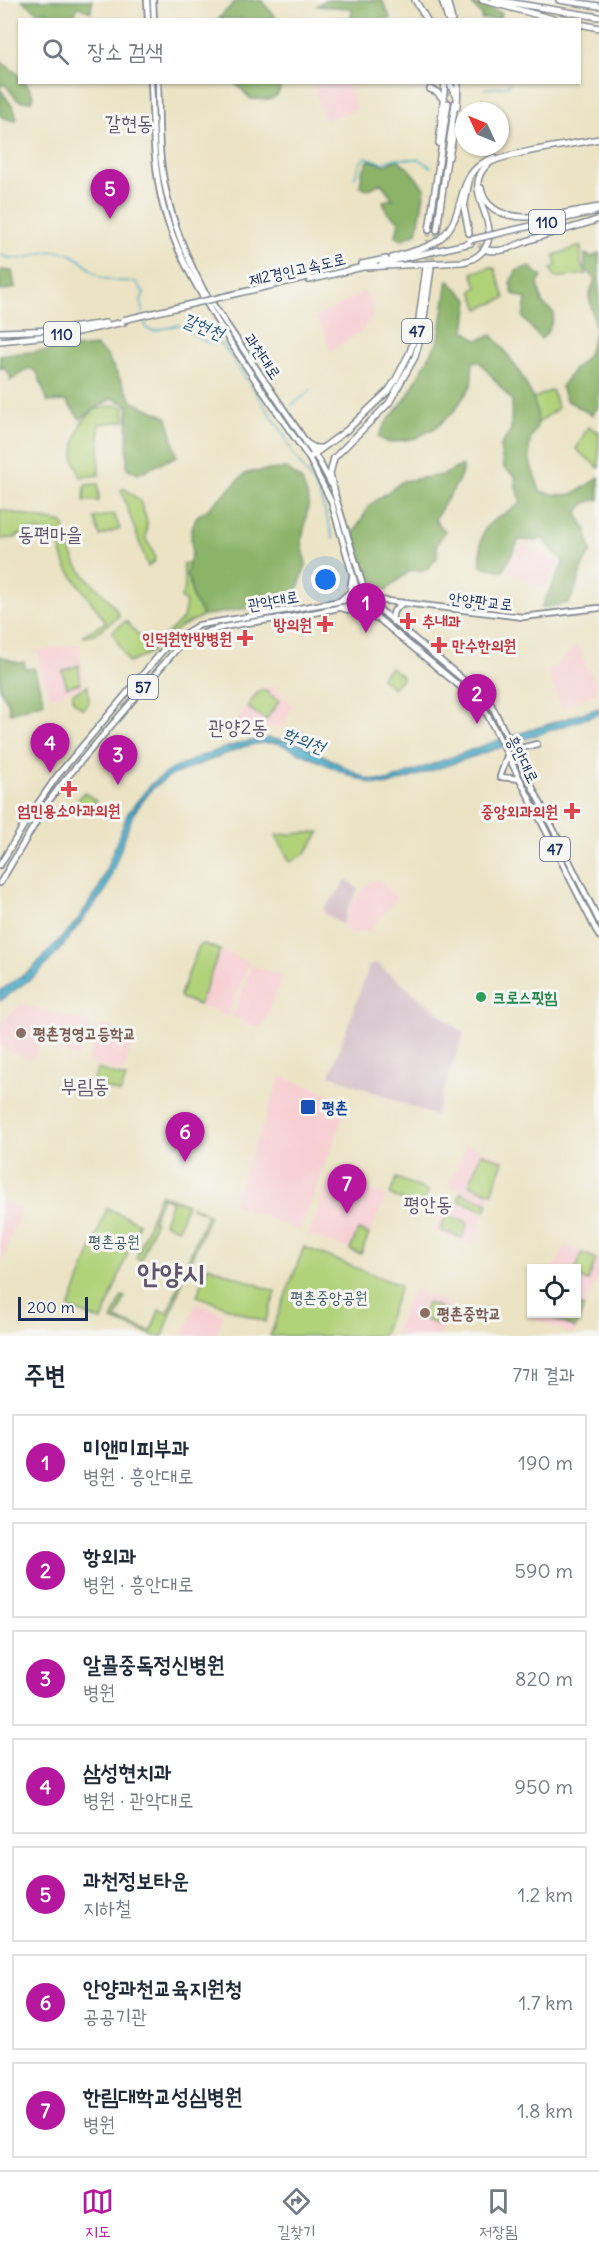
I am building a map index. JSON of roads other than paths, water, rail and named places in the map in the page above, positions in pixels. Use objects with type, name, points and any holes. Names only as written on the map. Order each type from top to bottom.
[{"type":"highway","points":[[415,0],[425,18]]},
{"type":"highway","points":[[445,0],[450,18]]},
{"type":"highway","points":[[482,0],[550,18]]},
{"type":"highway","points":[[494,0],[599,17]]},
{"type":"highway","points":[[559,0],[598,6]]},
{"type":"highway","points":[[581,24],[599,28]]},
{"type":"highway","points":[[436,84],[431,88],[451,100]]},
{"type":"highway","points":[[437,230],[446,167],[451,100],[447,84]]},
{"type":"highway","points":[[429,230],[451,100],[447,84]]},
{"type":"highway","points":[[458,84],[458,90]]},
{"type":"highway","points":[[451,100],[462,84]]},
{"type":"highway","points":[[366,267],[466,262],[476,257],[485,248],[490,235],[478,194],[479,178],[487,165],[504,157],[599,138]]},
{"type":"highway","points":[[392,258],[431,245],[443,236],[454,219],[467,179],[473,170],[485,161],[501,155],[599,138]]},
{"type":"highway","points":[[504,157],[487,168],[481,184],[484,199],[498,212],[517,217],[599,210]]},
{"type":"highway","points":[[470,239],[464,212],[465,193],[473,175],[485,161]]},
{"type":"highway","name":"제2경인고속도로","points":[[0,341],[68,334],[599,210]]},
{"type":"highway","points":[[487,250],[506,249],[534,238],[572,229],[599,219]]},
{"type":"highway","name":"제2경인고속도로","points":[[309,278],[366,267],[470,239]]},
{"type":"highway","name":"47","points":[[323,448],[347,430],[390,390],[415,338],[428,268],[419,345],[410,369],[389,403],[334,458],[330,474],[335,493]]},
{"type":"highway","name":"제2경인고속도로","points":[[0,332],[75,328],[123,321]]},
{"type":"highway","points":[[306,443],[315,448],[323,448]]},
{"type":"highway","points":[[312,457],[323,448]]},
{"type":"main road","points":[[147,0],[148,18]]},
{"type":"main road","points":[[153,0],[154,18]]},
{"type":"main road","name":"과천대로","points":[[151,84],[156,164],[163,205],[184,264],[245,365],[312,457],[335,493],[364,589],[370,599]]},
{"type":"main road","name":"과천대로","points":[[158,84],[161,161],[175,224],[191,266],[204,291],[306,443],[331,501],[360,600]]},
{"type":"main road","points":[[352,577],[350,591],[338,604],[383,623]]},
{"type":"main road","name":"안양판교로","points":[[360,600],[370,599],[524,617],[599,608]]},
{"type":"main road","name":"흥안대로","points":[[370,599],[393,622],[484,696],[494,709],[599,921]]},
{"type":"main road","name":"흥안대로","points":[[360,600],[383,623],[481,704],[599,936]]},
{"type":"main road","name":"관악대로","points":[[0,883],[64,781],[180,645],[214,630],[360,600]]},
{"type":"main road","points":[[393,622],[393,610],[404,603]]},
{"type":"main road","name":"관악대로","points":[[0,865],[57,776],[165,648],[176,639],[200,625],[338,604]]},
{"type":"main road","points":[[512,749],[537,744]]},
{"type":"main road","points":[[506,752],[501,777],[520,779]]},
{"type":"main road","points":[[578,894],[584,891]]},
{"type":"main road","points":[[584,908],[591,905]]},
{"type":"water","name":"학의천","points":[[599,708],[599,714],[389,785],[373,784],[354,777],[278,743],[261,743],[243,747],[170,776],[153,788],[133,814],[106,890],[56,954],[37,974],[0,1001],[0,991],[32,969],[77,921],[99,888],[128,813],[151,784],[169,771],[201,756],[240,743],[267,738],[304,745],[367,779],[387,781],[493,742]]},
{"type":"waterway","points":[[485,89],[508,84]]},
{"type":"waterway","points":[[354,178],[361,162],[366,157],[383,163],[392,159],[419,159],[431,167]]},
{"type":"waterway","name":"갈현천","points":[[0,255],[10,258],[26,258],[55,251],[70,254],[103,278],[136,282],[144,293],[141,300],[143,313]]},
{"type":"waterway","name":"갈현천","points":[[143,318],[147,329],[154,331],[179,325],[206,342],[222,344],[284,434],[292,451],[314,484],[333,539]]},
{"type":"waterway","points":[[292,405],[311,390]]},
{"type":"tunnel","points":[[448,84],[448,103]]},
{"type":"tunnel","points":[[426,267],[429,230]]},
{"type":"tunnel","points":[[431,267],[437,230]]},
{"type":"tunnel","points":[[469,233],[478,245],[487,250]]},
{"type":"place","name":"과천정보타운","points":[[110,219]]},
{"type":"place","name":"추내과","points":[[408,621]]},
{"type":"place","name":"방의원","points":[[325,624]]},
{"type":"place","name":"미앤미피부과","points":[[366,633]]},
{"type":"place","name":"인덕원한방병원","points":[[245,638]]},
{"type":"place","name":"만수한의원","points":[[439,645]]},
{"type":"place","name":"항외과","points":[[477,724]]},
{"type":"place","name":"삼성현치과","points":[[50,773]]},
{"type":"place","name":"알콜중독정신병원","points":[[118,785]]},
{"type":"place","name":"엄민용소아과의원","points":[[69,789]]},
{"type":"place","name":"중앙외과의원","points":[[572,811]]},
{"type":"place","name":"크로스핏힘","points":[[481,997]]},
{"type":"place","name":"평촌경영고등학교","points":[[21,1033]]},
{"type":"place","name":"평촌","points":[[308,1107]]},
{"type":"place","name":"안양과천교육지원청","points":[[185,1162]]},
{"type":"place","name":"한림대학교성심병원","points":[[347,1214]]},
{"type":"place","name":"평촌중학교","points":[[425,1313]]},
{"type":"district","name":"갈현동","points":[[129,122]]},
{"type":"district","name":"동편마을","points":[[50,533]]},
{"type":"district","name":"관양2동","points":[[238,726]]},
{"type":"district","name":"부림동","points":[[85,1085]]},
{"type":"district","name":"평안동","points":[[428,1203]]},
{"type":"district","name":"안양시","points":[[171,1273]]},
{"type":"park label","name":"평촌공원","points":[[114,1241]]},
{"type":"park label","name":"평촌중앙공원","points":[[329,1297]]}]
